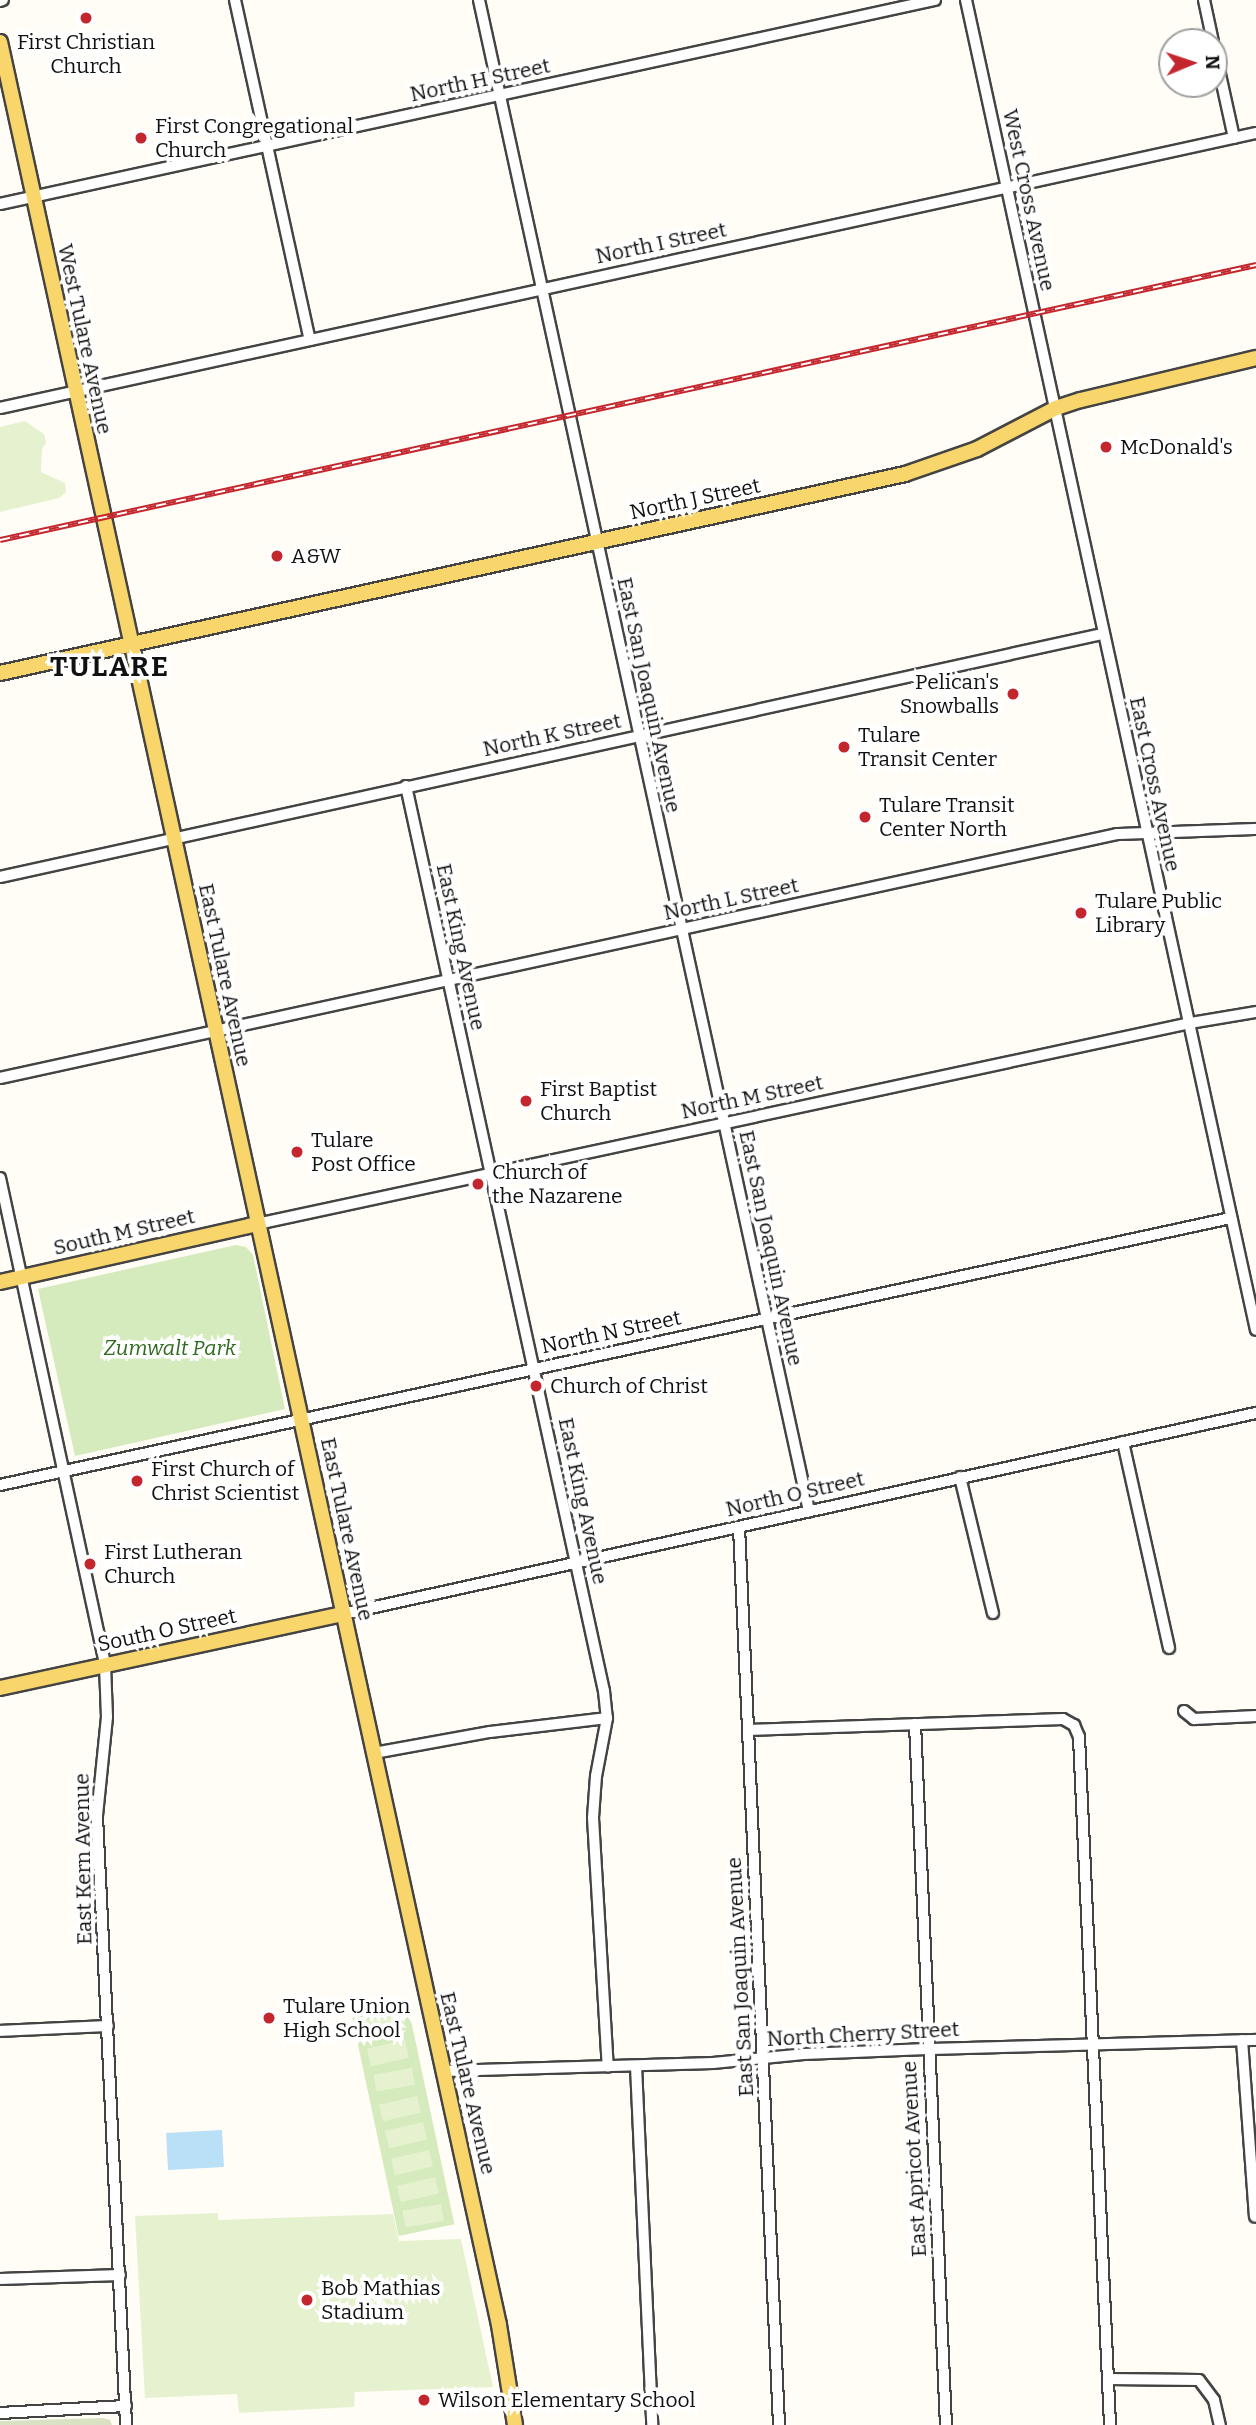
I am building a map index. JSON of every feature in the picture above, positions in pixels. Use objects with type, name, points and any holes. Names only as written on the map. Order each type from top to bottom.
[{"type":"main road","name":"West Tulare Avenue","points":[[0,43],[131,644]]},
{"type":"main road","name":"North J Street","points":[[0,673],[905,474],[976,449],[1056,408],[1107,391],[1256,358]]},
{"type":"main road","name":"East Tulare Avenue","points":[[131,644],[504,2348],[515,2425]]},
{"type":"main road","name":"South M Street","points":[[0,1282],[257,1224]]},
{"type":"main road","name":"South O Street","points":[[0,1688],[343,1614]]},
{"type":"street","points":[[235,0],[310,341]]},
{"type":"street","name":"East San Joaquin Avenue","points":[[479,0],[809,1511]]},
{"type":"street","name":"North H Street","points":[[0,204],[935,0]]},
{"type":"street","name":"West Cross Avenue","points":[[966,0],[1056,408]]},
{"type":"street","points":[[1204,0],[1210,28]]},
{"type":"street","points":[[1225,98],[1234,138]]},
{"type":"street","name":"North I Street","points":[[0,408],[1256,133]]},
{"type":"street","name":"East Cross Avenue","points":[[1056,408],[1102,634],[1256,1330]]},
{"type":"street","name":"North K Street","points":[[0,877],[1102,634]]},
{"type":"street","name":"East King Avenue","points":[[406,786],[604,1691],[607,1718],[596,1776],[593,1818],[608,2067]]},
{"type":"street","name":"North L Street","points":[[0,1079],[1117,834],[1256,829]]},
{"type":"street","name":"North M Street","points":[[257,1224],[1190,1023],[1256,1012]]},
{"type":"street","name":"East Kern Avenue","points":[[0,1178],[105,1665],[107,1717],[97,1804],[126,2425]]},
{"type":"street","name":"North N Street","points":[[0,1485],[1231,1218]]},
{"type":"street","name":"North O Street","points":[[343,1614],[1256,1413]]},
{"type":"street","points":[[1123,1442],[1169,1648]]},
{"type":"street","points":[[960,1477],[993,1613]]},
{"type":"street","name":"East San Joaquin Avenue","points":[[739,1527],[779,2425]]},
{"type":"street","points":[[1184,1710],[1194,1719],[1256,1716]]},
{"type":"street","points":[[374,1753],[490,1732],[607,1718]]},
{"type":"street","points":[[748,1730],[1063,1719],[1074,1725],[1079,1737],[1110,2425]]},
{"type":"street","name":"East Apricot Avenue","points":[[915,1724],[927,2049],[946,2425]]},
{"type":"street","points":[[0,2031],[108,2026]]},
{"type":"street","points":[[1242,2040],[1255,2217]]},
{"type":"street","name":"North Cherry Street","points":[[444,2071],[636,2066],[927,2049],[1256,2040]]},
{"type":"street","points":[[636,2066],[652,2425]]},
{"type":"street","points":[[0,2279],[120,2275]]},
{"type":"street","points":[[1108,2379],[1199,2381],[1214,2400],[1220,2425]]},
{"type":"street","points":[[0,2413],[125,2406]]},
{"type":"green space","points":[[25,421],[44,434],[46,443],[42,449],[41,472],[65,483],[66,492],[59,498],[0,512],[0,427]]},
{"type":"green space","name":"Zumwalt Park","points":[[236,1245],[246,1247],[253,1255],[285,1409],[75,1456],[38,1289]]},
{"type":"green space","points":[[408,2006],[454,2224],[399,2236],[352,2018]]},
{"type":"green space","points":[[400,2014],[403,2031],[365,2038],[362,2021]]},
{"type":"green space","points":[[405,2040],[409,2058],[371,2066],[367,2049]]},
{"type":"green space","points":[[412,2068],[415,2085],[377,2092],[374,2075]]},
{"type":"green space","points":[[417,2096],[421,2113],[383,2121],[379,2105]]},
{"type":"green space","points":[[423,2122],[427,2140],[389,2148],[385,2131]]},
{"type":"green space","points":[[429,2150],[433,2167],[395,2175],[391,2159]]},
{"type":"green space","points":[[435,2177],[439,2194],[401,2202],[397,2186]]},
{"type":"green space","points":[[441,2204],[444,2221],[406,2228],[403,2211]]},
{"type":"green space","name":"Bob Mathias Stadium","points":[[218,2213],[218,2220],[393,2214],[399,2241],[461,2239],[493,2387],[355,2392],[354,2407],[239,2413],[237,2394],[145,2398],[135,2216]]},
{"type":"green space","points":[[110,2420],[112,2425],[0,2425],[0,2421]]},
{"type":"water","points":[[222,2130],[224,2167],[168,2170],[166,2133]]},
{"type":"railway","points":[[0,540],[1256,265]]},
{"type":"place","name":"First Christian Church","points":[[86,18]]},
{"type":"place","name":"First Congregational Church","points":[[141,138]]},
{"type":"place","name":"McDonald's","points":[[1106,447]]},
{"type":"place","name":"A&W","points":[[277,556]]},
{"type":"place","name":"Pelican's Snowballs","points":[[1013,694]]},
{"type":"place","name":"Tulare Transit Center","points":[[844,747]]},
{"type":"place","name":"Tulare Transit Center North","points":[[865,817]]},
{"type":"place","name":"Tulare Public Library","points":[[1081,913]]},
{"type":"place","name":"First Baptist Church","points":[[526,1101]]},
{"type":"place","name":"Tulare Post Office","points":[[297,1152]]},
{"type":"place","name":"Church of the Nazarene","points":[[478,1184]]},
{"type":"place","name":"Church of Christ","points":[[536,1386]]},
{"type":"place","name":"First Church of Christ Scientist","points":[[137,1481]]},
{"type":"place","name":"First Lutheran Church","points":[[90,1564]]},
{"type":"place","name":"Tulare Union High School","points":[[269,2018]]},
{"type":"place","name":"Bob Mathias Stadium","points":[[307,2300]]},
{"type":"place","name":"Wilson Elementary School","points":[[424,2400]]},
{"type":"district","name":"TULARE","points":[[110,667]]}]
